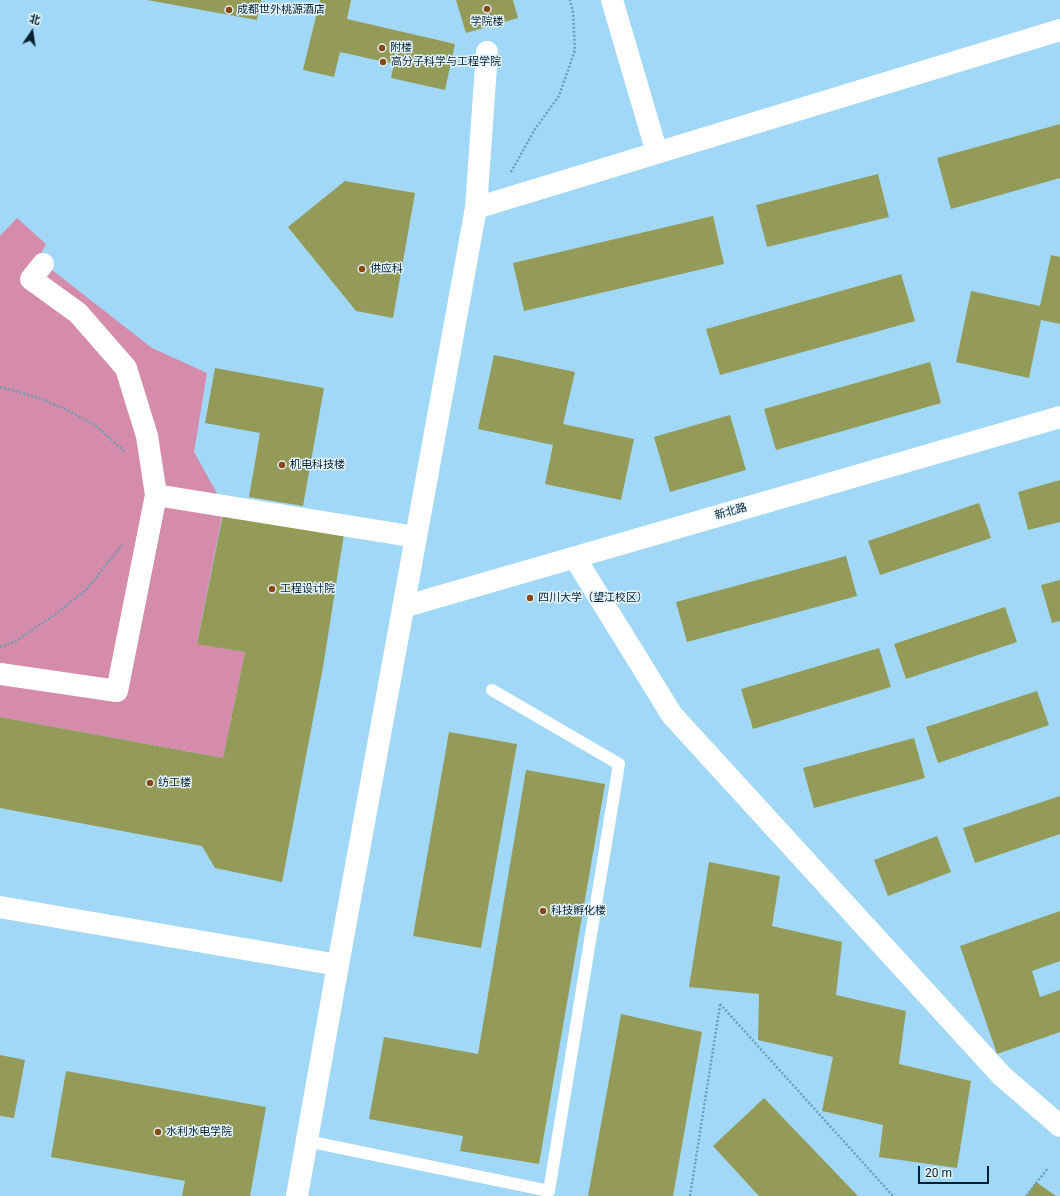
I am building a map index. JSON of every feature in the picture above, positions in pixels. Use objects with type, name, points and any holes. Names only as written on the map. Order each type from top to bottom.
[{"type":"street","points":[[612,0],[657,153]]},
{"type":"street","points":[[485,205],[1060,30]]},
{"type":"street","points":[[297,1196],[416,537],[485,205],[487,52]]},
{"type":"street","points":[[0,674],[117,691],[156,495],[147,436],[126,368],[78,313],[32,279],[43,264]]},
{"type":"street","name":"新北路","points":[[403,607],[1060,417]]},
{"type":"street","points":[[156,495],[416,537]]},
{"type":"street","points":[[575,558],[672,715],[1002,1076],[1060,1126]]},
{"type":"street","points":[[0,907],[338,965]]},
{"type":"lane","points":[[307,1141],[548,1191],[619,764],[492,690]]},
{"type":"path","points":[[485,205],[535,129],[560,96],[575,50],[573,12],[570,0]]},
{"type":"path","points":[[0,387],[40,398],[69,411],[95,425],[127,454]]},
{"type":"path","points":[[0,647],[14,642],[53,616],[86,590],[123,543]]},
{"type":"path","points":[[690,1196],[720,1004],[893,1196]]},
{"type":"path","points":[[1026,1196],[1048,1168]]},
{"type":"shaded area","points":[[17,218],[46,244],[38,259],[152,348],[207,373],[194,452],[224,506],[197,643],[245,652],[223,758],[0,717],[0,236]]},
{"type":"building","name":"成都世外桃源酒店","points":[[147,0],[261,0],[257,20]]},
{"type":"building","name":"附楼","points":[[320,0],[351,0],[347,19],[455,44],[445,90],[391,78],[394,64],[340,52],[334,77],[303,70]]},
{"type":"building","name":"学院楼","points":[[456,0],[513,0],[518,18],[466,33]]},
{"type":"building","points":[[1060,124],[1060,178],[951,209],[937,158]]},
{"type":"building","points":[[878,174],[889,217],[767,247],[756,205]]},
{"type":"building","name":"供应科","points":[[345,181],[415,193],[393,318],[356,311],[288,227]]},
{"type":"building","points":[[713,216],[724,264],[524,311],[513,263]]},
{"type":"building","points":[[1051,255],[1060,257],[1060,324],[1041,320],[1029,378],[956,362],[971,291],[1040,306]]},
{"type":"building","points":[[901,274],[915,321],[720,375],[706,329]]},
{"type":"building","points":[[494,355],[575,372],[563,424],[634,439],[621,500],[545,484],[553,445],[478,429]]},
{"type":"building","points":[[930,362],[941,403],[776,450],[764,409]]},
{"type":"building","name":"机电科技楼","points":[[215,368],[324,388],[303,506],[249,497],[260,433],[205,423]]},
{"type":"building","points":[[730,415],[746,470],[670,492],[654,437]]},
{"type":"building","points":[[1060,480],[1060,522],[1028,530],[1018,492]]},
{"type":"building","points":[[979,503],[991,538],[880,575],[868,541]]},
{"type":"building","name":"纺工楼","points":[[223,514],[344,534],[323,667],[282,882],[215,868],[202,846],[0,808],[0,717],[223,758],[245,652],[197,644]]},
{"type":"building","points":[[846,556],[857,596],[687,642],[676,602]]},
{"type":"building","points":[[1060,580],[1060,621],[1052,623],[1041,585]]},
{"type":"building","points":[[1005,607],[1017,642],[906,679],[894,644]]},
{"type":"building","points":[[879,648],[891,687],[753,729],[741,689]]},
{"type":"building","points":[[1037,691],[1049,725],[938,763],[926,727]]},
{"type":"building","points":[[449,732],[517,744],[481,948],[413,936]]},
{"type":"building","points":[[914,738],[925,778],[814,808],[803,768]]},
{"type":"building","name":"科技孵化楼","points":[[526,770],[605,784],[539,1164],[460,1151],[463,1136],[369,1119],[384,1037],[478,1054]]},
{"type":"building","points":[[1060,796],[1060,834],[975,863],[963,828]]},
{"type":"building","points":[[937,836],[951,872],[888,896],[874,860]]},
{"type":"building","points":[[709,862],[780,876],[772,926],[842,942],[836,995],[906,1011],[899,1064],[971,1081],[957,1168],[879,1157],[883,1125],[822,1111],[833,1057],[758,1040],[759,994],[689,987]]},
{"type":"building","points":[[1060,911],[1060,961],[1032,971],[1040,997],[1060,990],[1060,1032],[997,1054],[960,946]]},
{"type":"building","points":[[621,1014],[702,1032],[673,1196],[588,1196]]},
{"type":"building","points":[[0,1055],[25,1060],[14,1118],[0,1116]]},
{"type":"building","name":"水利水电学院","points":[[66,1071],[266,1107],[250,1196],[182,1196],[185,1181],[51,1157]]},
{"type":"building","points":[[764,1098],[858,1196],[759,1196],[713,1146]]},
{"type":"building","points":[[1036,1182],[1056,1196],[1026,1196]]},
{"type":"place","name":"学院楼","points":[[487,9]]},
{"type":"place","name":"成都世外桃源酒店","points":[[229,10]]},
{"type":"place","name":"附楼","points":[[382,48]]},
{"type":"place","name":"高分子科学与工程学院","points":[[383,62]]},
{"type":"place","name":"供应科","points":[[362,269]]},
{"type":"place","name":"机电科技楼","points":[[282,465]]},
{"type":"place","name":"工程设计院","points":[[272,589]]},
{"type":"place","name":"四川大学（望江校区）","points":[[530,598]]},
{"type":"place","name":"纺工楼","points":[[150,783]]},
{"type":"place","name":"科技孵化楼","points":[[543,911]]},
{"type":"place","name":"水利水电学院","points":[[158,1132]]}]
